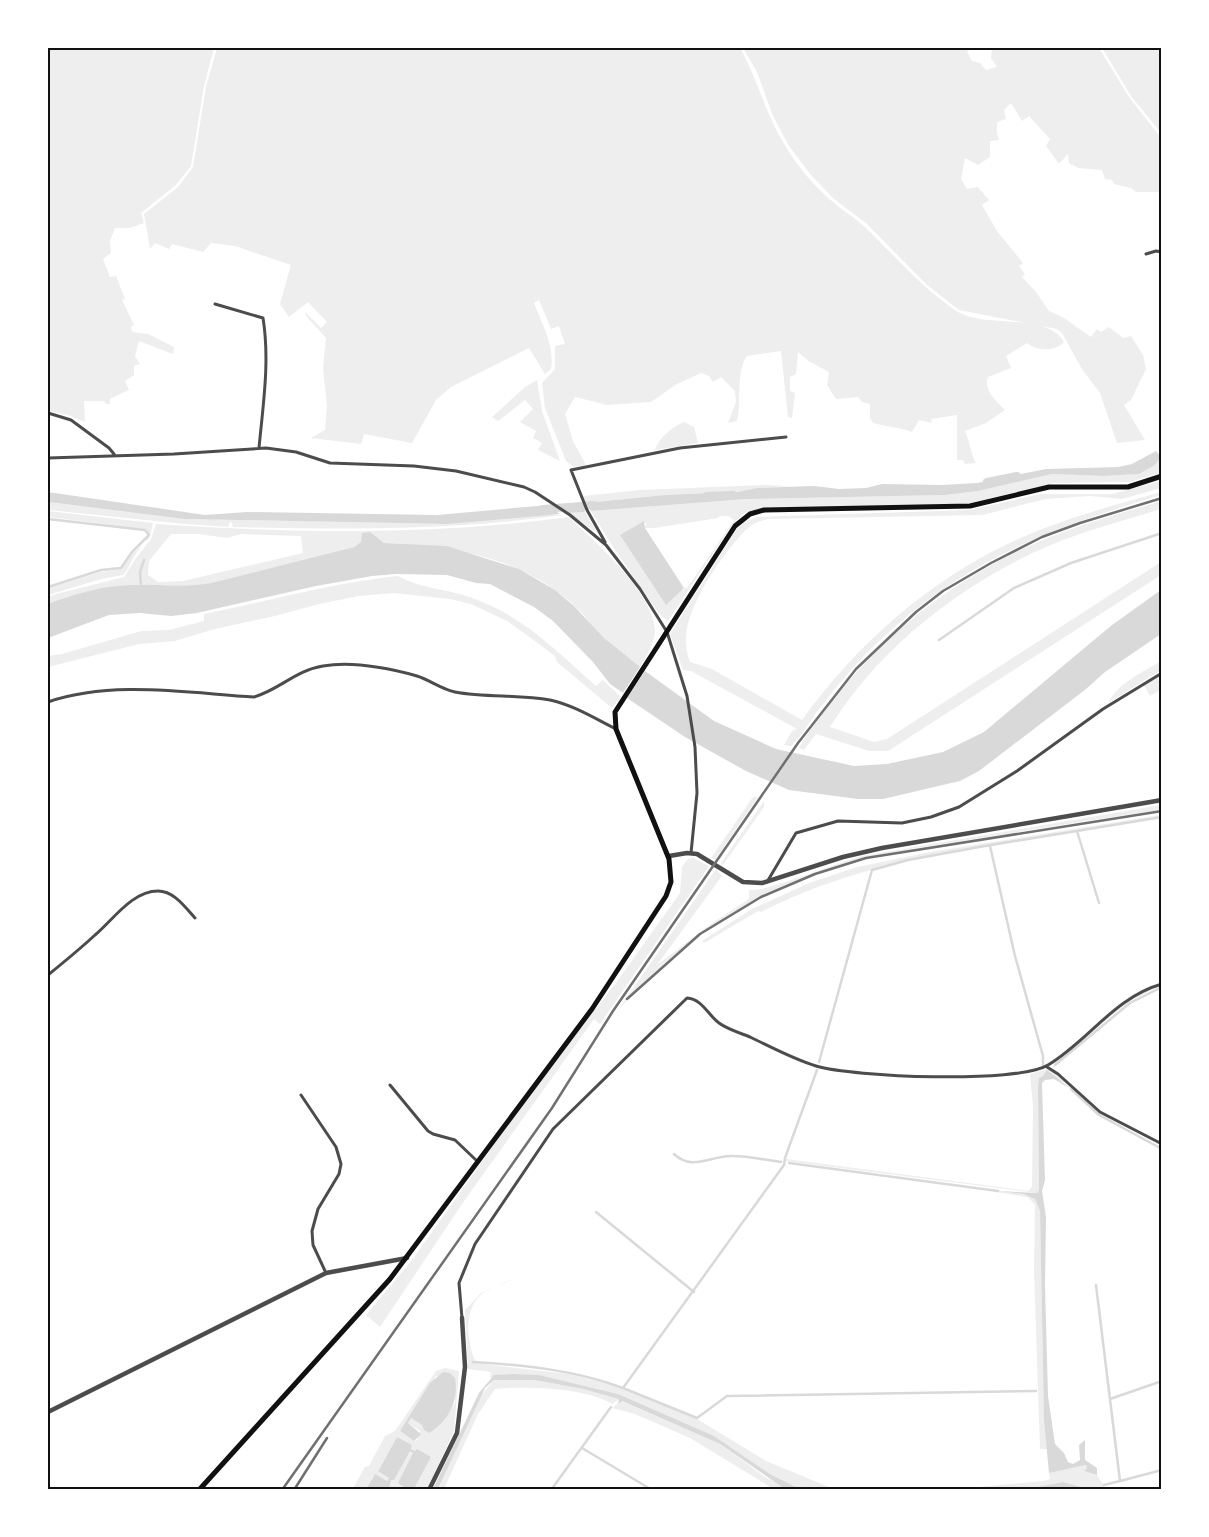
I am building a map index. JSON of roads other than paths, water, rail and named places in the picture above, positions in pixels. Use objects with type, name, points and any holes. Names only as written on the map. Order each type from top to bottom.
[{"type":"main road","points":[[200,1490],[407,1258],[477,1161],[592,1009],[666,896],[671,876],[668,856],[616,729],[614,717],[617,707],[731,531],[750,514],[764,510],[970,506],[1049,487],[1128,487],[1162,476]]},
{"type":"street","points":[[1146,254],[1162,252]]},
{"type":"street","points":[[215,304],[263,318],[266,360],[259,448]]},
{"type":"street","points":[[48,412],[71,420],[109,448],[114,454]]},
{"type":"street","points":[[691,853],[697,793],[695,747],[687,696],[666,632],[640,589],[606,545],[587,510],[571,470],[680,448],[786,438]]},
{"type":"street","points":[[48,458],[114,454],[174,454],[259,448],[296,452],[330,463],[436,468],[482,476],[524,487],[570,515],[606,545]]},
{"type":"street","points":[[48,702],[66,696],[90,692],[138,690],[254,697],[267,693],[299,672],[323,666],[355,664],[418,676],[440,688],[457,692],[548,700],[567,705],[616,729]]},
{"type":"street","points":[[767,882],[790,841],[800,831],[838,822],[902,823],[932,817],[959,806],[1017,771],[1104,709],[1162,673]]},
{"type":"street","points":[[668,856],[691,853],[707,858],[742,882],[767,882],[842,857],[882,848],[1162,800]]},
{"type":"street","points":[[48,975],[97,934],[127,905],[148,894],[157,891],[176,898],[195,918]]},
{"type":"street","points":[[429,1490],[457,1433],[465,1367],[459,1291],[461,1275],[475,1244],[540,1147],[558,1125],[687,998],[699,1002],[719,1023],[816,1066],[847,1071],[945,1078],[1022,1073],[1046,1067],[1123,1004],[1146,990],[1162,984]]},
{"type":"street","points":[[1046,1067],[1058,1074],[1100,1112],[1162,1144]]},
{"type":"street","points":[[390,1085],[428,1131],[455,1140],[477,1161]]},
{"type":"street","points":[[301,1094],[336,1147],[341,1164],[339,1174],[318,1209],[312,1231],[313,1245],[326,1273]]},
{"type":"street","points":[[48,1412],[326,1273],[407,1258]]},
{"type":"waterway","points":[[987,482],[1017,476]]},
{"type":"waterway","points":[[707,496],[733,495]]},
{"type":"waterway","points":[[543,509],[594,505]]},
{"type":"waterway","points":[[48,519],[145,530],[149,535],[132,552],[121,568],[101,570],[48,587]]},
{"type":"waterway","points":[[939,640],[1014,588],[1071,563],[1162,533]]},
{"type":"waterway","points":[[141,585],[140,572],[144,560]]},
{"type":"waterway","points":[[819,1062],[872,870],[908,860],[1162,817]]},
{"type":"waterway","points":[[1077,831],[1099,903]]},
{"type":"waterway","points":[[990,846],[1015,956],[1043,1056],[1043,1065]]},
{"type":"waterway","points":[[1055,1065],[1130,1003],[1162,987]]},
{"type":"waterway","points":[[473,1362],[530,1367],[568,1373],[623,1388],[784,1165],[817,1070]]},
{"type":"waterway","points":[[1071,1089],[1099,1115],[1162,1149]]},
{"type":"waterway","points":[[674,1154],[688,1162],[725,1156],[751,1157],[781,1162]]},
{"type":"waterway","points":[[789,1163],[998,1191]]},
{"type":"waterway","points":[[596,1212],[694,1292]]},
{"type":"waterway","points":[[1096,1285],[1120,1481],[1162,1470]]},
{"type":"waterway","points":[[1110,1399],[1162,1381]]},
{"type":"waterway","points":[[623,1388],[697,1418],[727,1396],[1036,1391]]},
{"type":"waterway","points":[[551,1490],[611,1407]]},
{"type":"waterway","points":[[582,1448],[652,1490]]},
{"type":"waterway","points":[[1104,1485],[1120,1481]]},
{"type":"railway","points":[[282,1490],[552,1108],[613,1011],[798,743],[856,669],[916,612],[943,591],[991,563],[1042,537],[1080,523],[1162,498]]},
{"type":"railway","points":[[627,999],[700,934],[761,897],[815,874],[866,858],[1162,811]]},
{"type":"railway","points":[[294,1490],[327,1438]]}]
